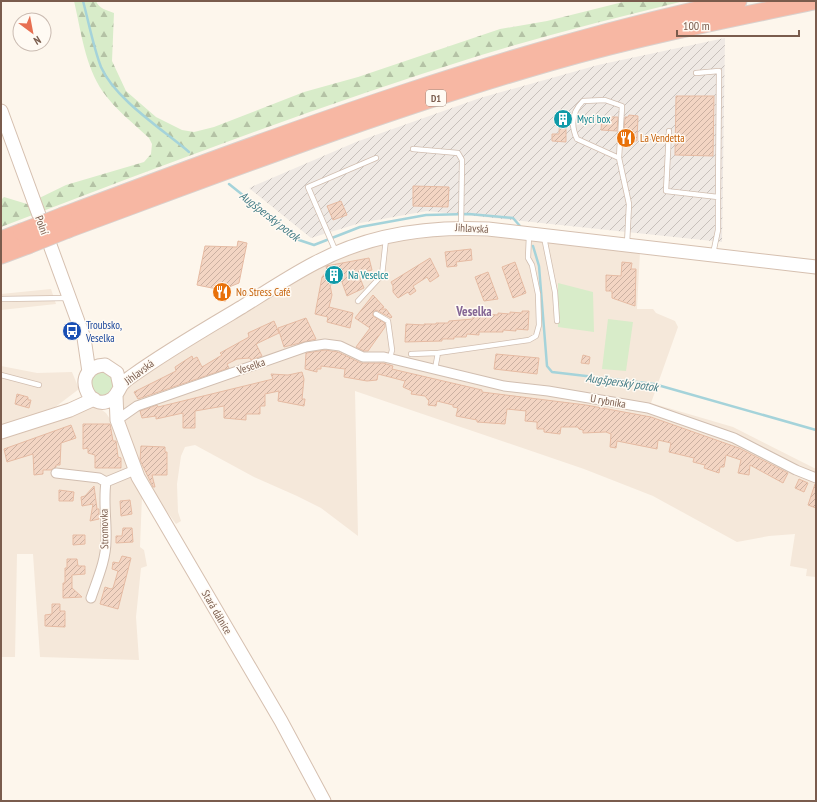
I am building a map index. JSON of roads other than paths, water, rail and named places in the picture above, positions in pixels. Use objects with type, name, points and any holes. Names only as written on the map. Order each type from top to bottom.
[{"type":"highway","name":"D1","points":[[66,223],[362,106],[482,68],[612,31],[738,1]]},
{"type":"highway","name":"D1","points":[[1,255],[25,238],[66,223],[374,118],[550,62],[712,22],[814,1]]},
{"type":"highway","name":"D1","points":[[1,240],[25,238]]},
{"type":"main road","name":"Polní","points":[[1,111],[68,298],[84,338],[89,372]]},
{"type":"main road","name":"Jihlavská","points":[[1,432],[97,400],[112,399],[127,380],[158,358],[315,263],[334,248],[387,236],[461,222],[543,235],[816,267]]},
{"type":"main road","name":"Polní","points":[[84,338],[109,367]]},
{"type":"main road","name":"Jihlavská","points":[[89,372],[99,366],[129,368],[158,358]]},
{"type":"main road","name":"Jihlavská","points":[[109,367],[120,377],[118,391]]},
{"type":"main road","points":[[89,372],[84,381],[85,387],[89,396],[97,400]]},
{"type":"main road","name":"Jihlavská","points":[[50,415],[75,398],[85,387]]},
{"type":"main road","name":"Stará dálnice","points":[[118,391],[117,420],[135,470],[281,721],[324,801]]},
{"type":"main road","name":"Stará dálnice","points":[[97,400],[117,420]]},
{"type":"street","name":"Veselka","points":[[117,420],[137,406],[306,347],[325,344],[340,346],[363,358],[390,358]]},
{"type":"street","name":"U rybníka","points":[[390,358],[504,386],[548,391],[648,408],[734,438],[796,470],[816,478]]},
{"type":"street","points":[[56,473],[99,478],[106,482],[135,470]]},
{"type":"street","name":"Stromovka","points":[[91,598],[104,555],[106,541],[104,507],[106,482]]},
{"type":"lane","points":[[696,73],[719,71],[718,230],[713,254]]},
{"type":"lane","points":[[619,158],[577,139],[573,130],[574,110],[583,100],[605,100],[622,106],[619,158],[628,204],[627,244]]},
{"type":"lane","points":[[669,131],[666,191],[718,197]]},
{"type":"lane","points":[[413,149],[458,153],[462,160],[461,222]]},
{"type":"lane","points":[[334,248],[308,187],[376,158]]},
{"type":"lane","points":[[411,354],[529,340],[536,336],[539,325],[538,294],[532,265],[528,258],[529,233]]},
{"type":"lane","points":[[543,235],[555,292],[557,321]]},
{"type":"lane","points":[[358,301],[382,275],[387,236]]},
{"type":"lane","points":[[1,299],[68,298]]},
{"type":"lane","points":[[376,314],[388,321],[392,350],[390,358]]},
{"type":"lane","points":[[436,369],[438,352]]},
{"type":"lane","points":[[1,375],[39,385]]},
{"type":"waterway","name":"Augšperský potok","points":[[83,1],[98,59],[108,79],[117,91],[140,113],[189,152]]},
{"type":"waterway","name":"Augšperský potok","points":[[229,184],[299,240],[314,245],[360,227],[426,215],[469,214],[513,218],[520,226]]},
{"type":"waterway","name":"Augšperský potok","points":[[533,246],[539,266],[547,366],[552,372],[654,384],[816,430]]},
{"type":"place","name":"Mycí box","points":[[563,119]]},
{"type":"place","name":"La Vendetta","points":[[626,138]]},
{"type":"place","name":"Na Veselce","points":[[334,275]]},
{"type":"place","name":"No Stress Café","points":[[222,292]]},
{"type":"place","name":"Troubsko, Veselka","points":[[72,331]]},
{"type":"district","name":"Veselka","points":[[474,311]]}]
